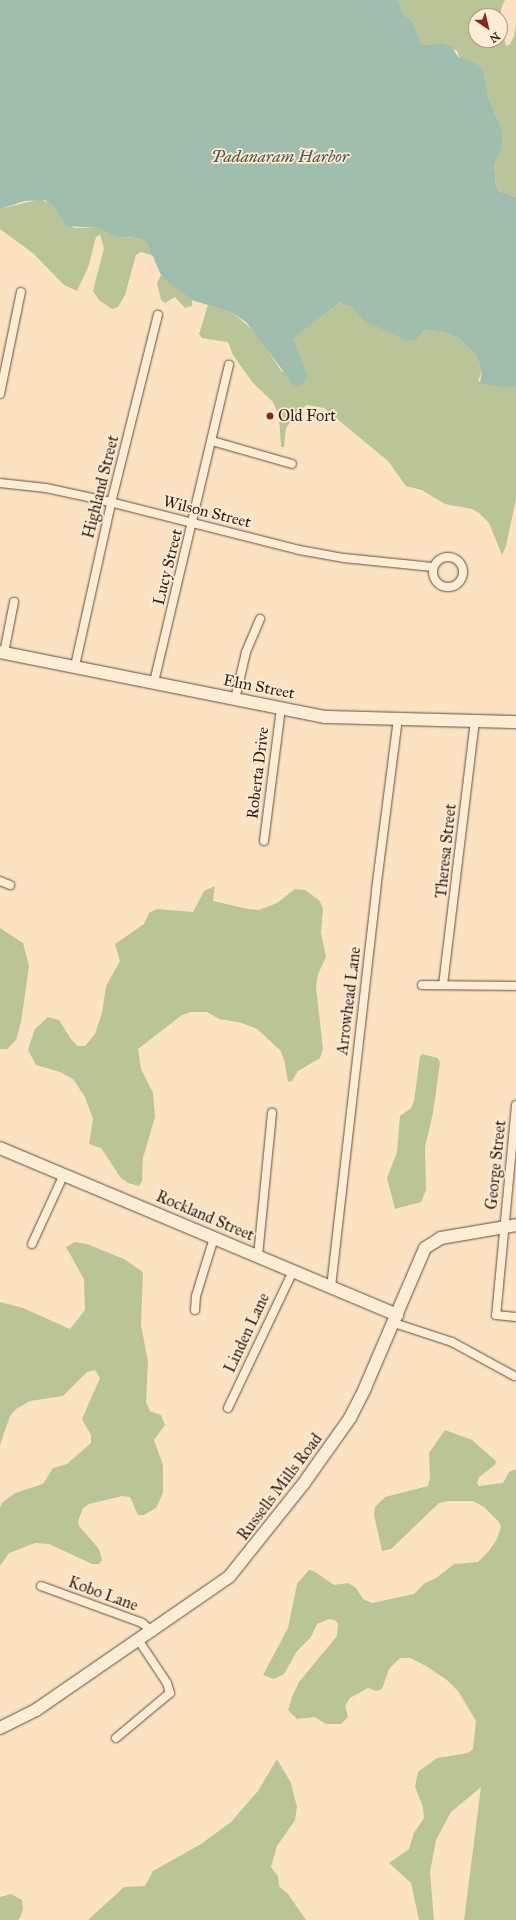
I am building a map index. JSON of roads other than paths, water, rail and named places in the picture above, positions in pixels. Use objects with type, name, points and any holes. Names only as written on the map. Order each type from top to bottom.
[{"type":"street","points":[[0,394],[21,292]]},
{"type":"street","name":"Highland Street","points":[[75,666],[111,503],[158,315]]},
{"type":"street","name":"Lucy Street","points":[[154,682],[193,523],[229,365]]},
{"type":"street","points":[[212,441],[292,464]]},
{"type":"street","name":"Wilson Street","points":[[0,483],[46,488],[299,550],[433,567]]},
{"type":"street","points":[[2,653],[14,602]]},
{"type":"street","points":[[235,699],[246,652],[260,619]]},
{"type":"street","name":"Elm Street","points":[[2,653],[75,666],[325,717],[516,722]]},
{"type":"street","name":"Roberta Drive","points":[[264,841],[281,708]]},
{"type":"street","name":"Arrowhead Lane","points":[[331,1287],[376,890],[398,719]]},
{"type":"street","name":"Theresa Street","points":[[443,985],[475,721]]},
{"type":"street","points":[[0,881],[10,885]]},
{"type":"street","points":[[422,985],[516,986]]},
{"type":"street","name":"George Street","points":[[516,1105],[496,1315],[516,1317]]},
{"type":"street","points":[[258,1256],[272,1113]]},
{"type":"street","name":"Rockland Street","points":[[0,1148],[331,1287],[396,1319]]},
{"type":"street","points":[[32,1244],[64,1174]]},
{"type":"street","name":"Russells Mills Road","points":[[0,1728],[29,1715],[223,1582],[256,1546],[344,1427],[361,1397],[396,1319],[422,1253],[429,1244],[446,1237],[516,1225]]},
{"type":"street","points":[[195,1310],[196,1296],[214,1238]]},
{"type":"street","name":"Linden Lane","points":[[228,1408],[293,1271]]},
{"type":"street","points":[[396,1319],[452,1342],[514,1376]]},
{"type":"street","name":"Kobo Lane","points":[[41,1586],[142,1623],[152,1632]]},
{"type":"street","points":[[116,1738],[170,1693],[167,1683],[139,1641]]},
{"type":"water","name":"Padanaram Harbor","points":[[0,0],[398,0],[403,14],[412,21],[421,43],[428,45],[442,43],[452,47],[458,57],[476,63],[484,70],[488,96],[502,131],[502,149],[494,165],[496,186],[499,191],[516,197],[516,386],[504,388],[480,383],[482,371],[476,355],[458,338],[446,333],[423,330],[416,340],[408,341],[365,321],[351,307],[339,303],[293,339],[307,374],[304,383],[295,387],[247,323],[233,313],[192,300],[167,281],[161,275],[147,243],[139,238],[119,237],[98,228],[66,226],[54,206],[45,200],[25,201],[0,209]]},
{"type":"place","name":"Old Fort","points":[[270,416]]}]
